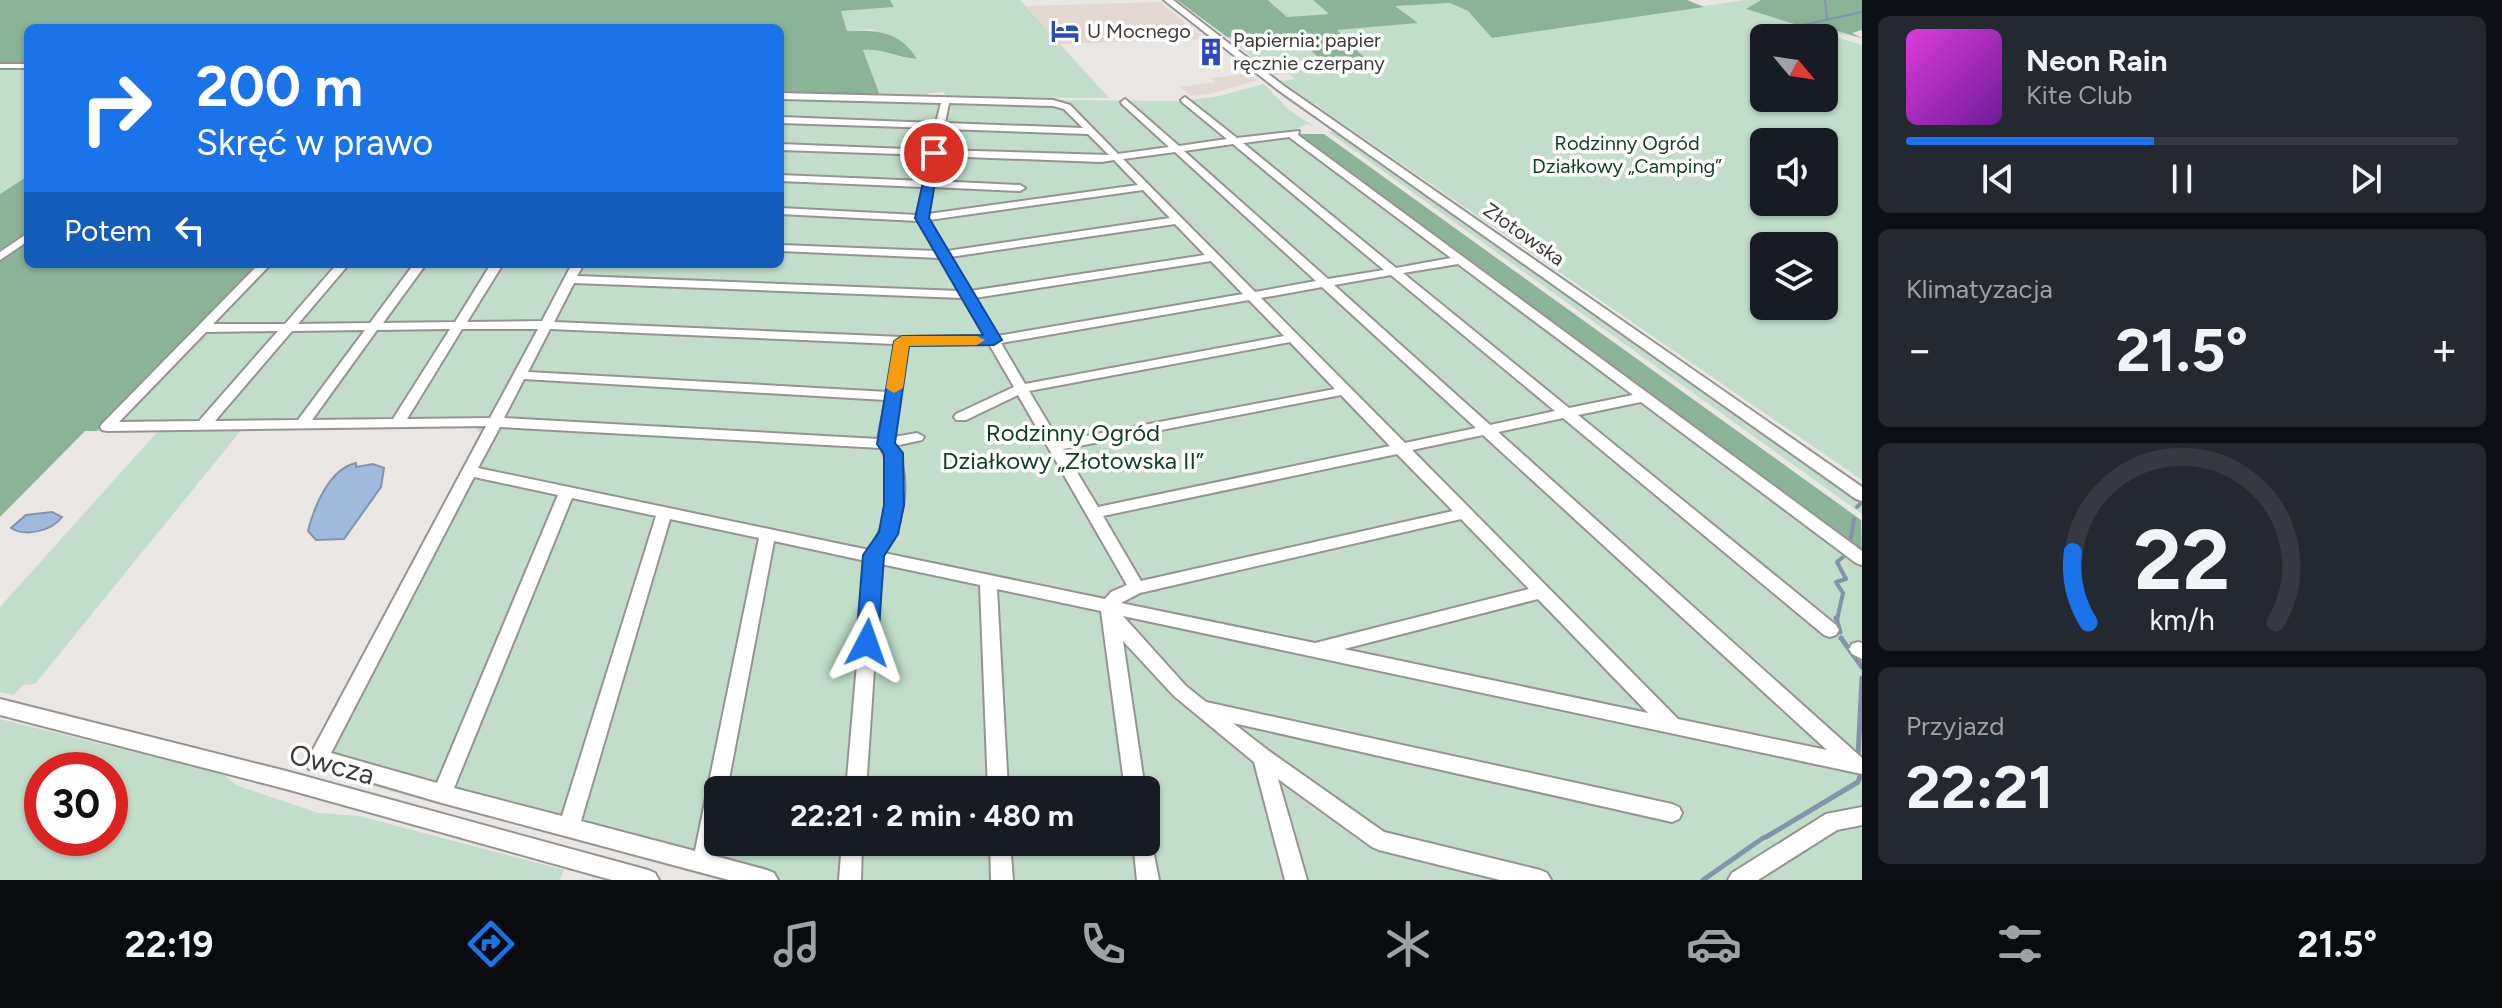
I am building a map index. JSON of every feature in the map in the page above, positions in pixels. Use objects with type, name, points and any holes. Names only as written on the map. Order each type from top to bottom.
[{"type":"street","name":"Złotowska","points":[[1168,0],[1337,128],[1862,495]]},
{"type":"street","points":[[0,66],[24,66]]},
{"type":"street","points":[[784,96],[1060,104],[1146,187],[1673,726]]},
{"type":"street","points":[[1185,100],[1830,630]]},
{"type":"street","points":[[945,102],[922,218],[1137,588]]},
{"type":"street","points":[[1125,102],[1859,765]]},
{"type":"street","points":[[784,120],[1090,131]]},
{"type":"street","points":[[784,147],[1116,157],[1294,133],[1862,559]]},
{"type":"street","points":[[784,178],[1020,188]]},
{"type":"street","points":[[784,211],[922,218],[1146,187]]},
{"type":"street","points":[[784,248],[944,255],[1178,220]]},
{"type":"street","points":[[0,257],[24,239]]},
{"type":"street","points":[[570,279],[968,295],[1214,257]]},
{"type":"street","points":[[203,328],[546,325],[902,341],[994,340],[1461,260]]},
{"type":"street","points":[[261,268],[107,427],[496,422],[886,444],[917,437]]},
{"type":"street","points":[[203,426],[340,268]]},
{"type":"street","points":[[302,424],[417,268]]},
{"type":"street","points":[[398,422],[494,268]]},
{"type":"street","points":[[576,268],[318,760],[767,880]]},
{"type":"street","points":[[961,417],[1022,388],[1292,338]]},
{"type":"street","points":[[857,776],[874,555],[888,534],[894,505],[894,453],[886,444],[902,341]]},
{"type":"street","points":[[520,375],[893,396]]},
{"type":"street","points":[[1055,446],[1343,391]]},
{"type":"street","points":[[1094,513],[1644,397]]},
{"type":"street","points":[[469,471],[1859,765]]},
{"type":"street","points":[[442,794],[567,492]]},
{"type":"street","points":[[569,827],[665,512]]},
{"type":"street","points":[[1133,776],[1109,606],[1117,596],[1137,588],[1465,513]]},
{"type":"street","points":[[703,862],[768,533]]},
{"type":"street","points":[[988,581],[997,776]]},
{"type":"street","points":[[1314,650],[1542,592]]},
{"type":"street","points":[[1109,606],[1130,638],[1180,691],[1262,757],[1379,840],[1540,880]]},
{"type":"street","name":"Owcza","points":[[0,707],[286,780],[648,880]]},
{"type":"street","points":[[1203,708],[1672,813]]},
{"type":"street","points":[[1262,757],[1296,880]]},
{"type":"street","points":[[1739,880],[1823,826],[1862,816]]},
{"type":"street","points":[[850,880],[851,856]]},
{"type":"street","points":[[1001,856],[1002,880]]},
{"type":"street","points":[[1145,856],[1148,880]]},
{"type":"shaded area","points":[[1160,2],[1205,39],[1060,44],[1026,6]]},
{"type":"shaded area","points":[[1249,74],[1258,80],[1210,94],[1191,96],[1180,87],[1215,82],[1210,78]]},
{"type":"green space","points":[[0,0],[890,0],[894,7],[841,11],[847,31],[887,34],[903,43],[917,59],[863,50],[881,98],[784,94],[784,24],[24,24],[24,65],[0,65]]},
{"type":"green space","name":"Rodzinny Ogród Działkowy „Złotowska II”","points":[[890,0],[1020,0],[1109,98],[947,97],[943,92],[928,93],[928,99],[1180,101],[1215,97],[1264,84],[1289,110],[1318,129],[1307,124],[1292,131],[1862,552],[1862,880],[719,880],[318,771],[323,766],[308,760],[480,433],[474,425],[243,428],[35,684],[23,685],[14,695],[0,692],[0,607],[159,430],[97,431],[256,268],[784,268],[784,94],[881,97],[863,50],[917,59],[872,29],[847,31],[841,11],[893,7]]},
{"type":"green space","points":[[1177,0],[1268,0],[1287,17],[1329,14],[1313,0],[1687,0],[1704,7],[1492,38],[1468,11],[1450,3],[1395,6],[1418,23],[1337,30],[1364,57],[1338,62],[1319,58],[1302,42],[1227,37]]},
{"type":"green space","points":[[1268,0],[1313,0],[1330,14],[1287,17]]},
{"type":"green space","name":"Rodzinny Ogród Działkowy „Camping”","points":[[1761,0],[1747,9],[1807,24],[1750,24],[1750,112],[1838,112],[1838,37],[1862,45],[1862,480],[1281,81],[1295,79],[1288,74],[1275,75],[1227,37],[1302,42],[1319,58],[1361,52],[1336,30],[1416,23],[1393,6],[1450,3],[1468,11],[1493,38]]},
{"type":"green space","points":[[1761,0],[1862,0],[1862,30],[1852,33],[1862,38],[1838,31],[1838,24],[1795,24],[1746,9]]},
{"type":"green space","points":[[0,68],[24,68],[24,179],[0,194]]},
{"type":"green space","points":[[1327,131],[1339,133],[1862,500],[1862,514]]},
{"type":"green space","points":[[1298,134],[1324,134],[1861,520],[1862,552]]},
{"type":"green space","points":[[24,179],[24,268],[256,268],[97,431],[85,431],[0,517],[0,194]]},
{"type":"green space","points":[[0,719],[223,774],[236,785],[318,813],[359,816],[564,870],[560,880],[0,880]]},
{"type":"water","points":[[356,463],[356,467],[373,464],[384,468],[381,487],[344,539],[316,540],[308,531],[324,490],[338,473]]},
{"type":"water","points":[[52,512],[62,517],[45,529],[23,532],[11,528],[26,515]]},
{"type":"waterway","points":[[1825,0],[1827,20]]},
{"type":"waterway","points":[[1827,20],[1862,12]]},
{"type":"waterway","points":[[1808,24],[1827,20]]},
{"type":"waterway","points":[[1857,507],[1860,504]]},
{"type":"waterway","points":[[1850,544],[1854,519]]},
{"type":"waterway","points":[[1837,620],[1843,593],[1836,582],[1846,579],[1837,562],[1848,553]]},
{"type":"waterway","points":[[1836,618],[1840,632]]},
{"type":"waterway","points":[[1841,638],[1862,667]]},
{"type":"waterway","points":[[1858,757],[1862,678]]},
{"type":"waterway","points":[[1766,837],[1858,782],[1861,773]]},
{"type":"waterway","points":[[1703,880],[1763,838]]},
{"type":"slow traffic","points":[[894,388],[902,341],[977,340]]},
{"type":"place","name":"U Mocnego","points":[[1065,31]]},
{"type":"place","name":"Papiernia: papier ręcznie czerpany","points":[[1211,52]]},
{"type":"route","points":[[867,643],[874,555],[888,534],[894,505],[894,453],[886,444],[902,341],[994,340],[922,218],[934,153]]}]
